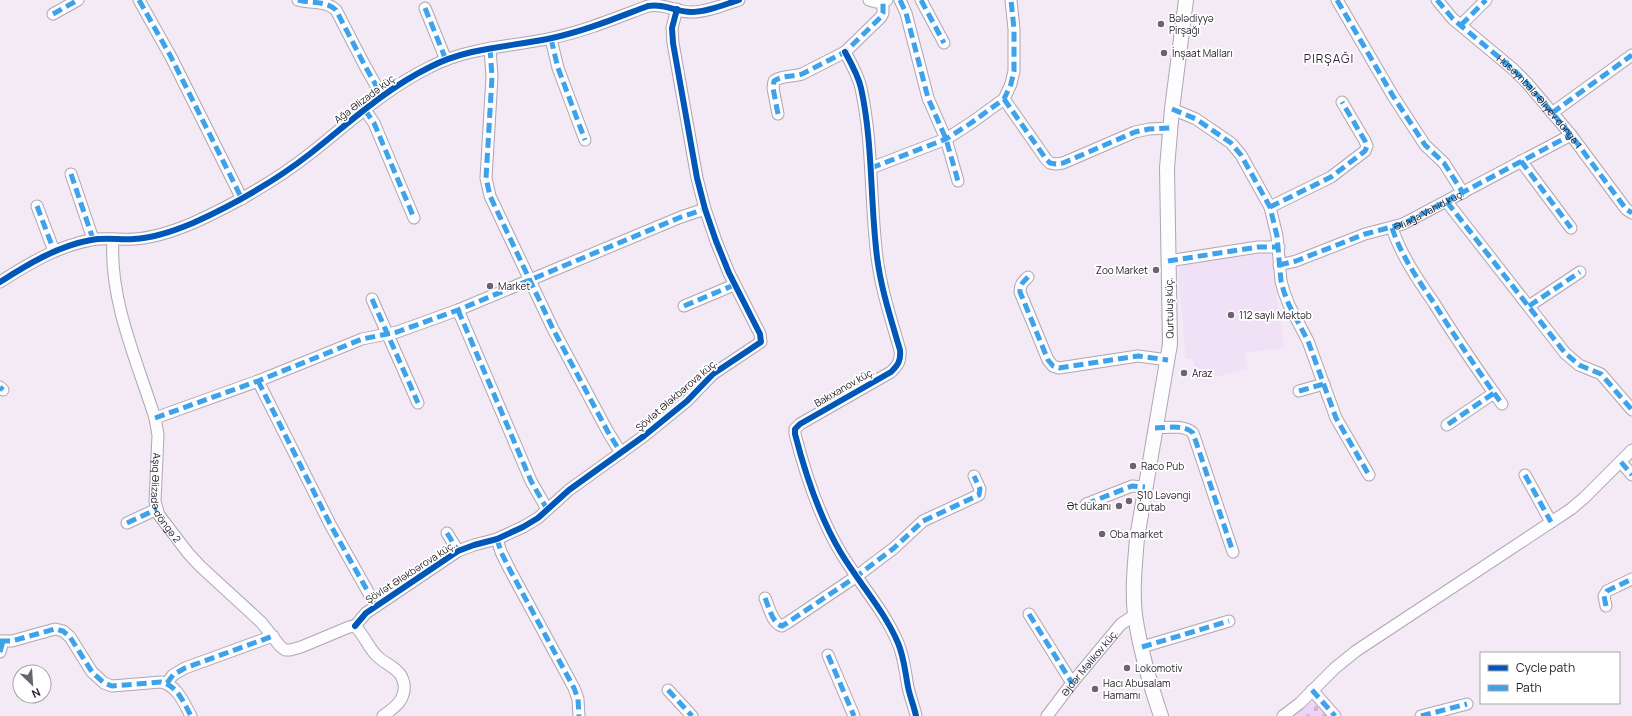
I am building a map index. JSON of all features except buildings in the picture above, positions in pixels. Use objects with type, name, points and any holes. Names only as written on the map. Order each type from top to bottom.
[{"type":"main road","name":"Qurtuluş küç.","points":[[1161,716],[1135,615],[1134,570],[1137,538],[1145,487],[1168,360],[1170,331],[1166,180],[1172,109],[1186,0]]},
{"type":"street","points":[[53,14],[78,0]]},
{"type":"street","points":[[139,0],[171,57],[242,199]]},
{"type":"street","points":[[298,0],[322,2],[330,5],[336,10],[382,96]]},
{"type":"street","name":"Ağa Əlizadə küç.","points":[[0,282],[54,251],[77,243],[93,239],[135,239],[165,234],[195,222],[242,199],[289,169],[382,96],[412,76],[446,60],[466,53],[490,48],[551,39],[579,31],[648,6],[657,5],[689,12],[699,12],[739,0]]},
{"type":"street","points":[[778,114],[773,88],[774,81],[778,78],[795,77],[845,52],[881,18],[885,1],[876,2],[869,0]]},
{"type":"street","points":[[900,0],[906,13],[928,98],[946,139],[958,181]]},
{"type":"street","points":[[921,0],[944,43]]},
{"type":"street","points":[[871,168],[946,139],[1004,99],[1011,84],[1014,71],[1014,29],[1011,0]]},
{"type":"street","points":[[1337,0],[1397,102],[1425,145],[1444,162],[1463,193]]},
{"type":"street","name":"Hüseynbala Əliyev döngə 1","points":[[1437,0],[1453,19],[1513,69],[1527,83],[1571,135],[1626,209],[1632,213]]},
{"type":"street","points":[[1461,25],[1486,0]]},
{"type":"street","points":[[425,8],[446,60]]},
{"type":"street","name":"Şövlət Ələkbərova küç.","points":[[352,626],[366,613],[458,551],[497,539],[538,518],[569,490],[621,453],[687,401],[713,374],[761,342],[760,334],[734,285],[716,242],[697,178],[673,43],[672,28],[677,9]]},
{"type":"street","points":[[551,39],[558,68],[585,140]]},
{"type":"street","points":[[490,48],[492,77],[486,178],[490,196],[583,386],[621,453]]},
{"type":"street","name":"Bakıxanov küç.","points":[[845,52],[860,87],[871,168],[877,256],[884,296],[900,350],[901,359],[898,365],[891,372],[800,424],[795,429],[795,434],[808,476],[825,520],[841,553],[886,620],[898,642],[904,660],[908,688],[916,716]]},
{"type":"street","points":[[1552,113],[1632,54]]},
{"type":"street","points":[[1004,99],[1046,159],[1056,164],[1071,160],[1135,132],[1148,129],[1170,128]]},
{"type":"street","points":[[1270,206],[1331,177],[1365,151],[1367,146],[1365,141],[1342,102]]},
{"type":"street","points":[[1172,109],[1196,119],[1231,143],[1241,155],[1270,206],[1275,222],[1279,247],[1281,281],[1289,305],[1308,341],[1336,418],[1369,475]]},
{"type":"street","points":[[365,110],[374,123],[414,218]]},
{"type":"street","name":"Əliağa Vahid küç.","points":[[1280,265],[1296,261],[1365,234],[1392,228],[1414,220],[1571,135]]},
{"type":"street","points":[[1521,161],[1570,228]]},
{"type":"street","points":[[71,174],[93,239]]},
{"type":"street","points":[[1446,202],[1565,353],[1579,365],[1601,374],[1632,410]]},
{"type":"street","points":[[37,206],[54,251]]},
{"type":"street","points":[[155,418],[258,381],[362,339],[405,329],[458,310],[681,217],[705,209]]},
{"type":"street","points":[[1392,228],[1401,249],[1423,287],[1502,404]]},
{"type":"street","name":"Aşıq Əlizadə döngə 2","points":[[113,239],[112,255],[121,308],[155,418],[158,435],[155,501],[159,515],[188,553],[200,566],[241,603],[285,650],[301,647],[352,626]]},
{"type":"street","points":[[1168,261],[1258,247],[1279,247]]},
{"type":"street","points":[[1529,306],[1580,272]]},
{"type":"street","points":[[1028,277],[1022,282],[1020,292],[1048,360],[1053,366],[1059,368],[1138,356],[1168,360]]},
{"type":"street","points":[[684,306],[734,285]]},
{"type":"street","points":[[372,299],[418,403]]},
{"type":"street","points":[[458,310],[531,481],[548,509]]},
{"type":"street","points":[[258,381],[331,526],[376,606]]},
{"type":"street","points":[[1299,391],[1324,384]]},
{"type":"street","points":[[1447,425],[1494,393]]},
{"type":"street","points":[[1155,428],[1184,428],[1189,429],[1193,433],[1233,552]]},
{"type":"street","points":[[1283,716],[1300,703],[1335,668],[1356,651],[1551,522],[1584,498],[1632,450]]},
{"type":"street","points":[[1621,462],[1632,475]]},
{"type":"street","points":[[1525,475],[1551,522]]},
{"type":"street","points":[[765,598],[775,621],[778,625],[782,626],[857,576],[894,548],[923,520],[978,495],[980,489],[974,476]]},
{"type":"street","points":[[1086,504],[1132,486],[1145,487]]},
{"type":"street","points":[[127,523],[157,509]]},
{"type":"street","points":[[447,533],[458,551]]},
{"type":"street","points":[[497,539],[501,552],[510,570],[574,688],[578,699],[579,716]]},
{"type":"street","points":[[1606,606],[1604,596],[1607,591],[1632,580]]},
{"type":"street","points":[[1029,614],[1072,683]]},
{"type":"street","name":"Əjdər Məlikov küç.","points":[[1047,716],[1072,683],[1122,624],[1135,615]]},
{"type":"street","points":[[1142,647],[1229,622]]},
{"type":"street","points":[[352,626],[378,658],[398,672],[403,679],[405,690],[402,699],[395,707],[383,716]]},
{"type":"street","points":[[1,645],[55,630],[63,631],[70,637],[92,672],[104,683],[112,686],[161,682],[167,683],[174,688],[191,716]]},
{"type":"street","points":[[167,683],[173,675],[185,668],[273,636]]},
{"type":"street","points":[[828,655],[854,716]]},
{"type":"street","points":[[668,690],[692,716]]},
{"type":"street","points":[[1312,690],[1335,716]]},
{"type":"street","points":[[1421,716],[1467,704]]},
{"type":"shaded area","name":"112 saylı Məktəb","points":[[1271,252],[1284,348],[1245,353],[1247,369],[1197,381],[1193,359],[1186,359],[1179,282],[1179,264]]},
{"type":"green space","points":[[1313,701],[1328,716],[1291,716]]},
{"type":"marked path","points":[[53,14],[78,0]]},
{"type":"marked path","points":[[139,0],[171,57],[242,199]]},
{"type":"marked path","points":[[298,0],[323,3],[336,10],[382,96]]},
{"type":"marked path","points":[[900,0],[906,13],[928,98],[946,139],[958,181]]},
{"type":"marked path","points":[[921,0],[944,43]]},
{"type":"marked path","points":[[871,168],[946,139],[1004,99],[1011,84],[1014,71],[1014,29],[1011,0]]},
{"type":"marked path","points":[[1337,0],[1393,96],[1425,145],[1444,163],[1463,193]]},
{"type":"marked path","points":[[1437,0],[1453,19],[1513,69],[1527,83],[1571,135],[1626,209],[1632,213]]},
{"type":"marked path","points":[[1461,25],[1486,0]]},
{"type":"marked path","points":[[778,114],[773,88],[774,81],[780,78],[802,74],[845,52],[881,17],[883,13],[883,2]]},
{"type":"marked path","points":[[425,8],[446,60]]},
{"type":"marked path","points":[[551,39],[558,68],[585,140]]},
{"type":"marked path","points":[[490,48],[492,77],[486,178],[490,196],[553,329],[608,432],[621,453]]},
{"type":"marked path","points":[[1552,113],[1632,55]]},
{"type":"marked path","points":[[1004,99],[1050,163],[1063,163],[1135,132],[1149,129],[1170,128]]},
{"type":"marked path","points":[[1270,207],[1331,177],[1365,151],[1367,146],[1365,141],[1342,102]]},
{"type":"marked path","points":[[1172,109],[1196,119],[1231,143],[1241,155],[1270,207],[1277,236],[1281,281],[1284,292],[1289,305],[1308,341],[1336,418],[1369,475]]},
{"type":"marked path","points":[[365,110],[374,123],[414,218]]},
{"type":"marked path","points":[[1279,265],[1296,261],[1365,234],[1403,224],[1571,135]]},
{"type":"marked path","points":[[1521,161],[1571,228]]},
{"type":"marked path","points":[[71,174],[93,239]]},
{"type":"marked path","points":[[1447,202],[1565,353],[1579,365],[1601,374],[1632,410]]},
{"type":"marked path","points":[[37,206],[54,251]]},
{"type":"marked path","points":[[155,418],[258,381],[362,339],[397,332],[458,310],[681,217],[705,209]]},
{"type":"marked path","points":[[1392,228],[1400,248],[1416,276],[1494,393],[1447,425]]},
{"type":"marked path","points":[[1168,261],[1258,247],[1279,247]]},
{"type":"marked path","points":[[1529,306],[1580,272]]},
{"type":"marked path","points":[[1028,277],[1021,285],[1020,292],[1048,360],[1053,366],[1059,368],[1138,356],[1168,360]]},
{"type":"marked path","points":[[684,306],[734,285]]},
{"type":"marked path","points":[[372,299],[418,403]]},
{"type":"marked path","points":[[458,310],[531,481],[547,509]]},
{"type":"marked path","points":[[258,381],[331,526],[376,606]]},
{"type":"marked path","points":[[1299,391],[1324,384]]},
{"type":"marked path","points":[[0,387],[3,390]]},
{"type":"marked path","points":[[1494,393],[1502,404]]},
{"type":"marked path","points":[[1155,428],[1180,427],[1193,433],[1233,552]]},
{"type":"marked path","points":[[1621,462],[1632,475]]},
{"type":"marked path","points":[[1525,475],[1551,522]]},
{"type":"marked path","points":[[765,598],[773,618],[782,626],[857,576],[894,548],[923,521],[979,495],[980,489],[974,476]]},
{"type":"marked path","points":[[1086,504],[1132,486],[1145,487]]},
{"type":"marked path","points":[[127,523],[157,509]]},
{"type":"marked path","points":[[447,533],[458,551]]},
{"type":"marked path","points":[[497,539],[501,552],[510,570],[574,688],[578,699],[579,716]]},
{"type":"marked path","points":[[1606,606],[1604,596],[1607,591],[1632,579]]},
{"type":"marked path","points":[[1029,614],[1072,683]]},
{"type":"marked path","points":[[1142,647],[1229,621]]},
{"type":"marked path","points":[[0,641],[12,641],[55,629],[63,631],[70,637],[92,672],[104,683],[112,686],[161,682],[167,684],[176,691],[183,700],[191,716]]},
{"type":"marked path","points":[[167,683],[173,675],[185,668],[273,636]]},
{"type":"marked path","points":[[0,652],[3,641]]},
{"type":"marked path","points":[[828,655],[854,716]]},
{"type":"marked path","points":[[668,690],[692,716]]},
{"type":"marked path","points":[[1312,690],[1335,716]]},
{"type":"marked path","points":[[1421,716],[1467,704]]},
{"type":"cycle path","points":[[0,282],[44,256],[79,243],[96,239],[134,239],[156,236],[186,226],[209,216],[254,192],[297,164],[383,96],[414,76],[444,60],[474,51],[537,41],[576,32],[648,6],[654,5],[685,12],[697,12],[739,0]]},
{"type":"cycle path","points":[[355,626],[366,613],[458,551],[497,539],[538,518],[569,490],[644,436],[687,401],[713,374],[761,342],[760,334],[729,273],[716,241],[705,209],[697,178],[673,43],[672,28],[677,9]]},
{"type":"cycle path","points":[[845,52],[858,78],[865,109],[868,130],[877,257],[884,292],[900,350],[900,357],[897,365],[891,372],[800,424],[795,429],[795,434],[803,464],[826,525],[848,564],[886,619],[898,643],[916,716]]},
{"type":"place","name":"Bələdiyyə Pirşağı","points":[[1161,24]]},
{"type":"place","name":"İnşaat Malları","points":[[1164,53]]},
{"type":"place","name":"Zoo Market","points":[[1156,270]]},
{"type":"place","name":"Market","points":[[490,286]]},
{"type":"place","name":"112 saylı Məktəb","points":[[1231,315]]},
{"type":"place","name":"Araz","points":[[1184,373]]},
{"type":"place","name":"Raco Pub","points":[[1133,466]]},
{"type":"place","name":"Ş10 Ləvəngi Qutab","points":[[1129,501]]},
{"type":"place","name":"Ət dükanı","points":[[1119,506]]},
{"type":"place","name":"Oba market","points":[[1102,534]]},
{"type":"place","name":"Lokomotiv","points":[[1127,668]]},
{"type":"place","name":"Hacı Abusalam Hamamı","points":[[1095,689]]},
{"type":"district","name":"PIRŞAĞI","points":[[1329,58]]}]
